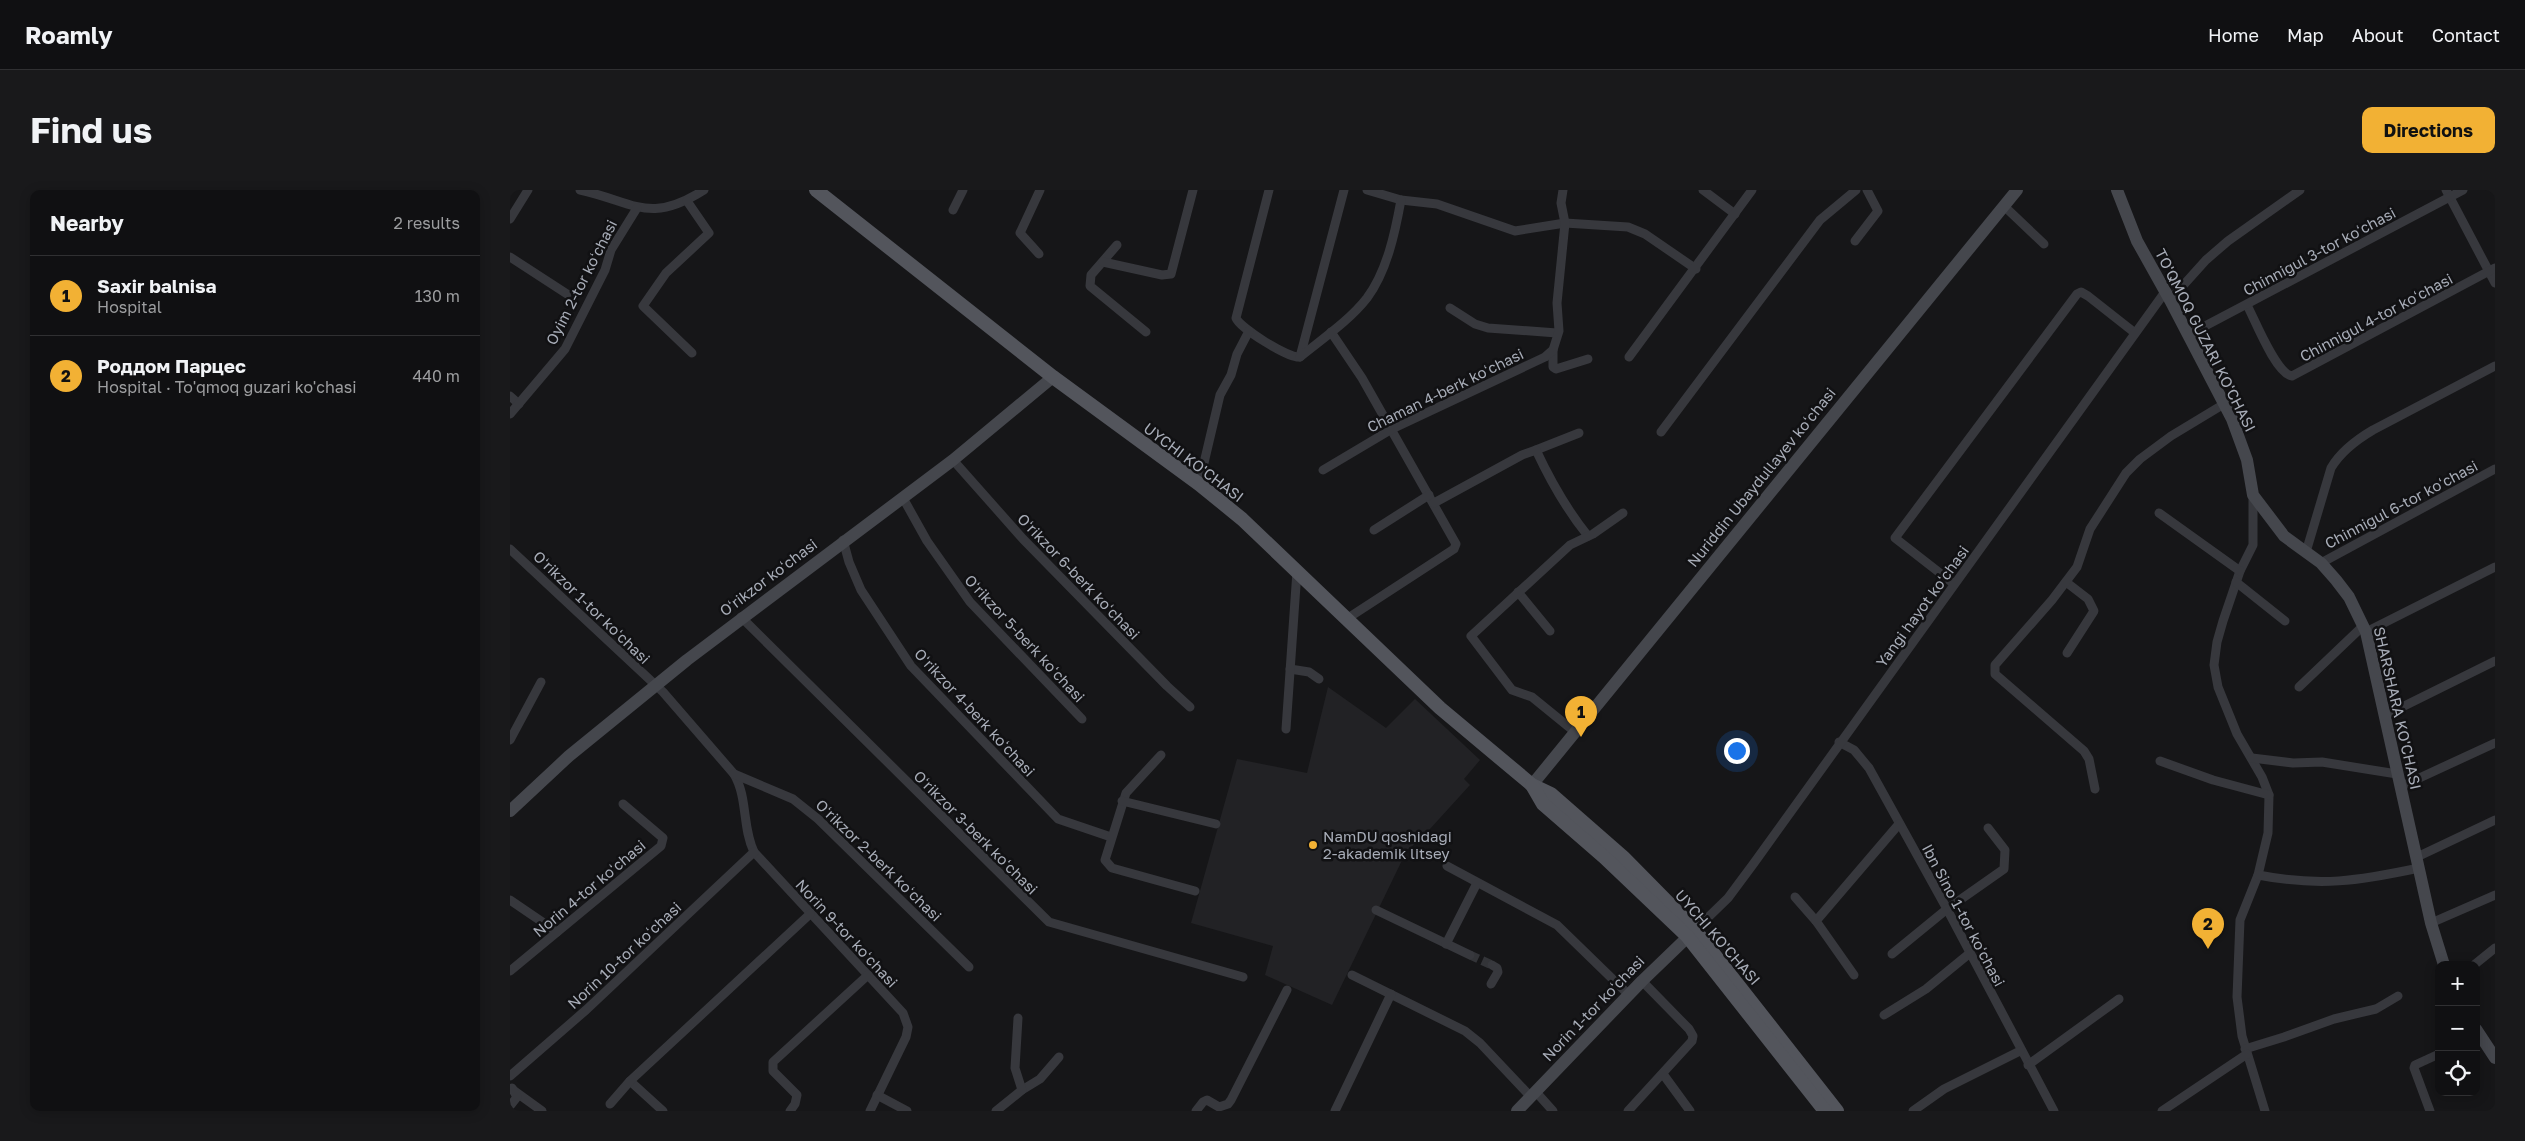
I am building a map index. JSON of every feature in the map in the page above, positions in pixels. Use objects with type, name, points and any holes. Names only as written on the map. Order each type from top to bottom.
[{"type":"main road","name":"UYCHI KO'CHASI","points":[[816,190],[1054,377],[1199,484],[1242,519],[1345,620],[1440,708],[1532,785],[1551,794],[1623,857],[1691,933],[1826,1108]]},
{"type":"main road","name":"Nuriddin Ubaydullayev koʻchasi","points":[[1532,785],[2017,190]]},
{"type":"main road","name":"TO'QMOQ GUZARI KO'CHASI","points":[[2116,190],[2136,241],[2224,404],[2247,460],[2253,495]]},
{"type":"main road","name":"Oʻrikzor koʻchasi","points":[[510,811],[569,756],[654,686],[843,540],[953,460],[1054,377]]},
{"type":"main road","name":"SHARSHARA KO'CHASI","points":[[2253,495],[2277,528],[2321,563],[2349,597],[2365,629],[2431,923],[2443,961]]},
{"type":"main road","name":"Norin 1-tor koʻchasi","points":[[1517,1111],[1691,933]]},
{"type":"main road","points":[[2480,1037],[2495,1058]]},
{"type":"street","points":[[510,218],[528,190]]},
{"type":"street","points":[[583,190],[637,208],[656,210],[687,201],[704,190]]},
{"type":"street","points":[[953,210],[963,190]]},
{"type":"street","points":[[1039,254],[1020,233],[1040,190]]},
{"type":"street","points":[[1103,262],[1162,275],[1171,274],[1193,190]]},
{"type":"street","points":[[1269,190],[1236,318],[1249,331],[1288,355],[1300,357],[1331,332],[1365,300],[1375,285],[1395,234],[1401,200]]},
{"type":"street","points":[[1300,357],[1344,190]]},
{"type":"street","points":[[1368,190],[1401,200],[1437,204],[1515,231],[1565,223],[1637,229],[1696,268]]},
{"type":"street","points":[[1562,190],[1565,223],[1557,303],[1559,326],[1553,350],[1553,367],[1556,369],[1588,359]]},
{"type":"street","points":[[1703,190],[1735,214]]},
{"type":"street","points":[[1629,358],[1752,190]]},
{"type":"street","points":[[1661,432],[1820,220],[1856,190]]},
{"type":"street","points":[[1856,241],[1878,211],[1867,190]]},
{"type":"street","name":"Yangi hayot koʻchasi","points":[[1691,933],[1728,898],[1749,870],[1839,742],[2135,333],[2167,296],[2206,260],[2228,241],[2300,190]]},
{"type":"street","name":"Chinnigul 3-tor koʻchasi","points":[[2188,335],[2247,305],[2448,194],[2463,190]]},
{"type":"street","points":[[2448,194],[2492,269],[2495,283]]},
{"type":"street","points":[[687,201],[708,233],[666,274],[643,306],[692,353]]},
{"type":"street","points":[[2004,206],[2044,244]]},
{"type":"street","name":"Oyim 2-tor koʻchasi","points":[[510,414],[565,349],[605,270],[611,250],[637,208]]},
{"type":"street","points":[[1117,245],[1091,276],[1090,286],[1146,332]]},
{"type":"street","points":[[510,257],[567,294]]},
{"type":"street","name":"Chinnigul 4-tor koʻchasi","points":[[2247,305],[2277,364],[2285,374],[2292,376],[2330,358],[2492,269]]},
{"type":"street","points":[[1954,584],[1895,538],[2077,294],[2081,292],[2088,296],[2135,333]]},
{"type":"street","name":"Chaman 4-berk koʻchasi","points":[[1450,308],[1475,324],[1488,328],[1557,333]]},
{"type":"street","points":[[1199,484],[1220,395],[1231,375],[1237,354],[1249,331]]},
{"type":"street","points":[[1331,332],[1362,378],[1456,542],[1456,547],[1345,620]]},
{"type":"street","name":"Chaman 4-berk koʻchasi","points":[[1323,470],[1392,429],[1545,357],[1553,350]]},
{"type":"street","points":[[2306,552],[2331,468],[2338,457],[2355,441],[2373,430],[2495,366]]},
{"type":"street","points":[[510,396],[519,404]]},
{"type":"street","points":[[2095,789],[2086,754],[1995,674],[1995,664],[2066,582],[2082,558],[2085,539],[2126,473],[2140,459],[2171,436],[2224,404]]},
{"type":"street","points":[[1374,530],[1522,455],[1579,433]]},
{"type":"street","points":[[1536,450],[1561,500],[1588,536]]},
{"type":"street","name":"Oʻrikzor 6-berk koʻchasi","points":[[953,460],[1023,539],[1167,686],[1190,707]]},
{"type":"street","name":"Chinnigul 6-tor koʻchasi","points":[[2321,563],[2495,469]]},
{"type":"street","name":"TO'QMOQ GUZARI KO'CHASI","points":[[2253,495],[2253,544],[2240,571],[2216,642],[2214,665],[2218,687],[2237,734],[2252,758],[2269,795],[2268,833],[2258,875],[2240,920],[2237,1010],[2246,1052],[2265,1111]]},
{"type":"street","name":"Oʻrikzor 5-berk koʻchasi","points":[[903,498],[927,541],[970,602],[1082,719]]},
{"type":"street","points":[[1575,732],[1532,697],[1512,690],[1472,639],[1472,634],[1570,546],[1623,513]]},
{"type":"street","points":[[2159,513],[2240,571]]},
{"type":"street","name":"Oʻrikzor 4-berk koʻchasi","points":[[843,540],[849,562],[861,590],[911,666],[1058,819],[1111,837]]},
{"type":"street","name":"Oʻrikzor 1-tor koʻchasi","points":[[510,549],[672,701],[734,774]]},
{"type":"street","points":[[2299,687],[2365,629],[2495,567]]},
{"type":"street","points":[[1286,729],[1297,571]]},
{"type":"street","points":[[2066,582],[2088,598],[2094,610],[2067,653]]},
{"type":"street","points":[[2236,582],[2285,621]]},
{"type":"street","points":[[1518,592],[1550,631]]},
{"type":"street","name":"Oʻrikzor 3-berk koʻchasi","points":[[741,618],[1049,922],[1243,978]]},
{"type":"street","points":[[2384,716],[2495,661]]},
{"type":"street","points":[[1290,670],[1309,672],[1319,678]]},
{"type":"street","points":[[510,740],[541,682]]},
{"type":"street","name":"Ibn Sino 1-tor koʻchasi","points":[[1839,742],[1854,750],[1865,762],[1947,910],[2020,1051],[2054,1111]]},
{"type":"street","points":[[2252,758],[2293,763],[2322,762],[2398,781],[2495,743]]},
{"type":"street","points":[[1161,756],[1128,789],[1122,801],[1105,860],[1108,866],[1195,890]]},
{"type":"street","points":[[2160,761],[2213,780],[2269,795]]},
{"type":"street","name":"Norin 9-tor koʻchasi","points":[[734,774],[740,785],[747,838],[754,852],[903,1013],[908,1028],[906,1037],[870,1111]]},
{"type":"street","name":"Oʻrikzor 2-berk koʻchasi","points":[[734,774],[793,799],[818,819],[969,967]]},
{"type":"street","points":[[1122,801],[1216,824]]},
{"type":"street","name":"Norin 4-tor koʻchasi","points":[[510,971],[664,842],[660,834],[623,804]]},
{"type":"street","points":[[2258,875],[2297,882],[2362,880],[2418,862],[2495,820]]},
{"type":"street","points":[[1816,921],[1899,824]]},
{"type":"street","points":[[1892,954],[1947,910],[2004,869],[2005,850],[1988,828]]},
{"type":"street","name":"Norin 10-tor koʻchasi","points":[[510,1076],[586,1010],[754,852]]},
{"type":"street","points":[[1447,866],[1557,926],[1629,995]]},
{"type":"street","points":[[1446,944],[1477,883]]},
{"type":"street","points":[[2431,923],[2495,895]]},
{"type":"street","points":[[1795,897],[1816,921],[1854,975]]},
{"type":"street","points":[[510,900],[557,932]]},
{"type":"street","points":[[1376,910],[1470,955]]},
{"type":"street","points":[[610,1104],[630,1081],[810,914]]},
{"type":"street","points":[[2479,961],[2495,948]]},
{"type":"street","points":[[1884,1015],[1926,988],[1970,953]]},
{"type":"street","points":[[1491,984],[1498,972],[1497,968],[1492,965]]},
{"type":"street","points":[[1352,974],[1456,1026],[1473,1037],[1553,1111]]},
{"type":"street","points":[[790,1111],[795,1104],[797,1095],[773,1071],[773,1062],[868,975]]},
{"type":"street","points":[[1628,1111],[1690,1046],[1692,1036],[1642,981]]},
{"type":"street","points":[[1196,1111],[1207,1100],[1219,1107],[1228,1104],[1287,990]]},
{"type":"street","points":[[1334,1111],[1391,994]]},
{"type":"street","points":[[2162,1111],[2246,1052],[2334,1019],[2376,1009],[2398,996]]},
{"type":"street","points":[[2028,1065],[2119,999]]},
{"type":"street","points":[[1018,1018],[1016,1068],[1022,1090]]},
{"type":"street","points":[[1914,1111],[1944,1088],[2020,1051]]},
{"type":"street","points":[[2430,1111],[2414,1068],[2416,1064],[2435,1056]]},
{"type":"street","points":[[996,1111],[1022,1090],[1040,1079],[1059,1057]]},
{"type":"street","points":[[1663,1074],[1690,1111]]},
{"type":"street","points":[[630,1081],[663,1111]]},
{"type":"street","points":[[510,1106],[517,1097],[512,1088]]},
{"type":"street","points":[[512,1088],[542,1111]]},
{"type":"street","points":[[877,1095],[907,1111]]},
{"type":"shaded area","name":"NamDU qoshidagi 2-akademik litsey","points":[[1328,687],[1386,728],[1415,699],[1480,760],[1464,779],[1470,785],[1419,841],[1407,850],[1332,1005],[1265,975],[1273,946],[1191,923],[1237,759],[1307,773]]},
{"type":"tunnel","points":[[1470,955],[1492,965]]},
{"type":"place","name":"Saxir balnisa","points":[[1581,737]]},
{"type":"place","name":"NamDU qoshidagi 2-akademik litsey","points":[[1313,845]]},
{"type":"place","name":"Роддом Парцес","points":[[2208,949]]}]
